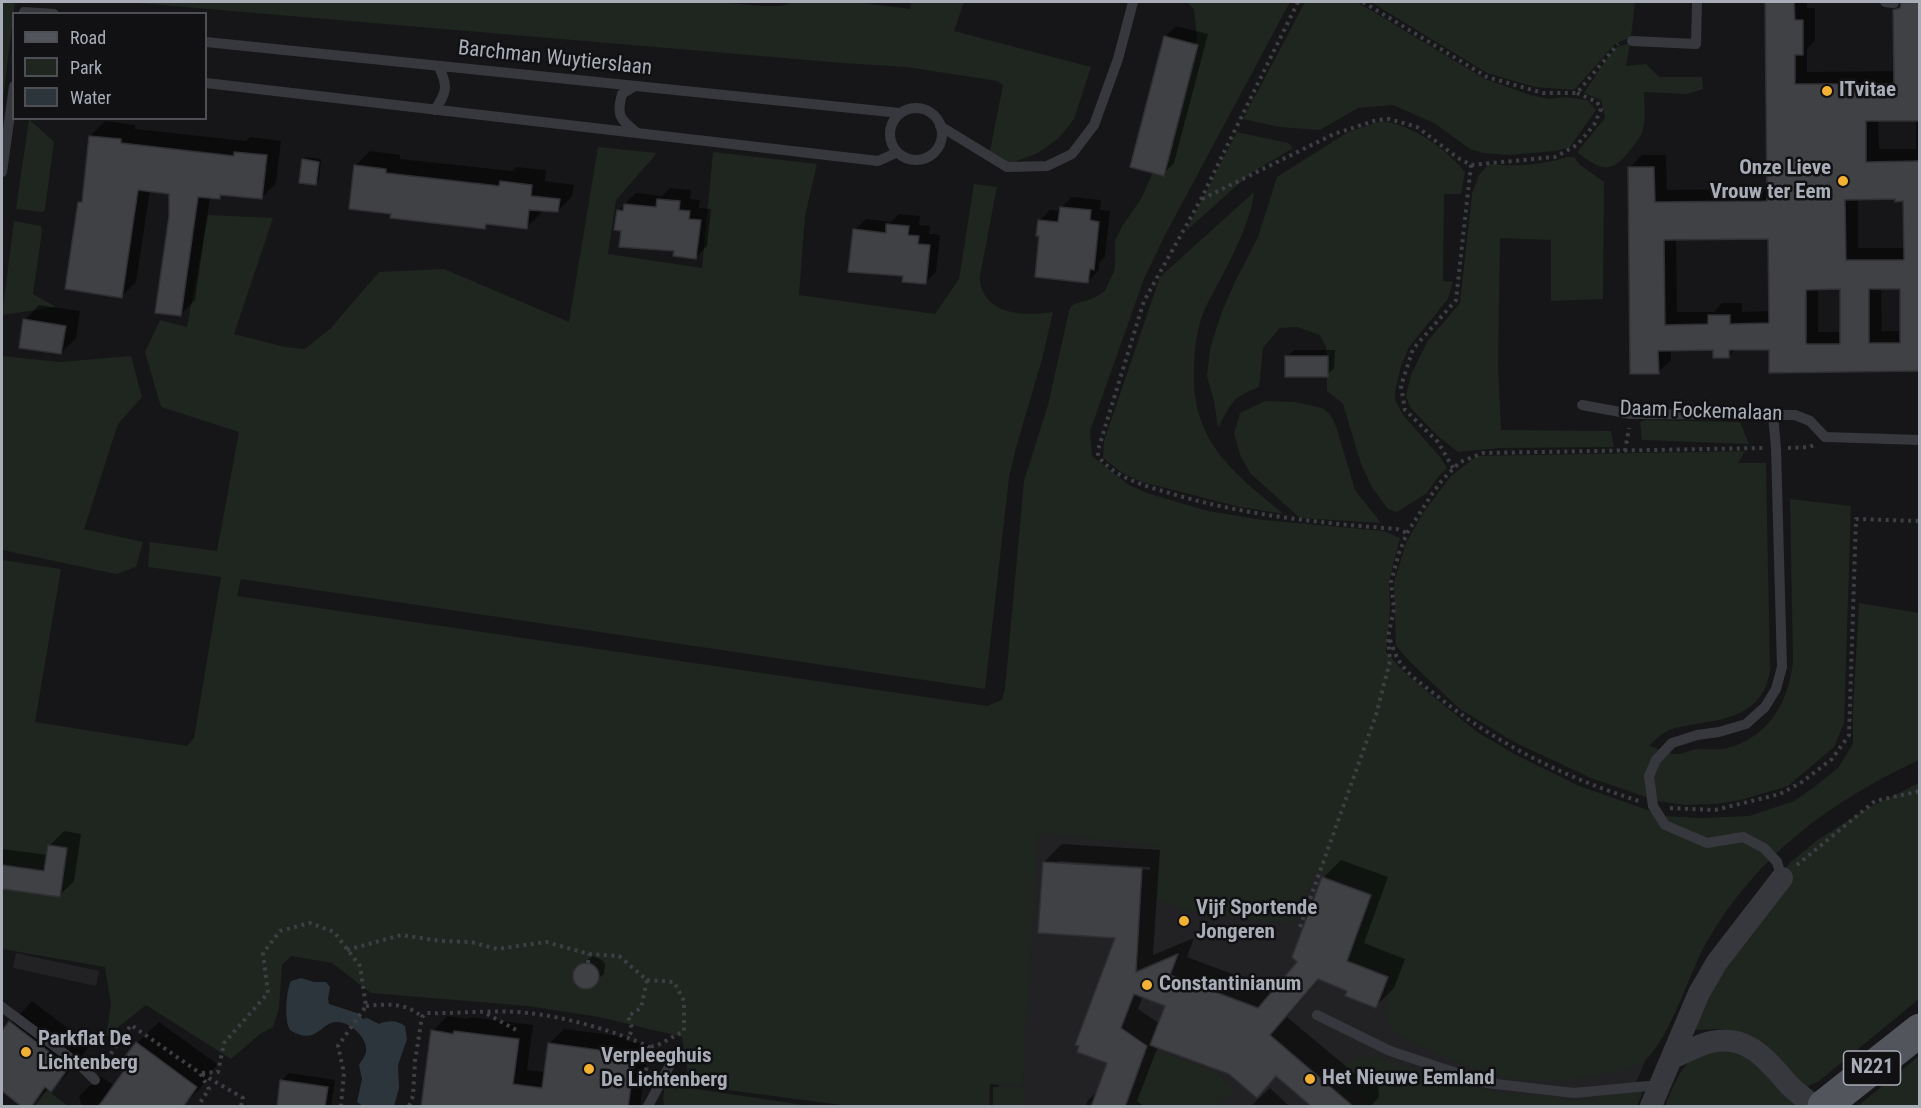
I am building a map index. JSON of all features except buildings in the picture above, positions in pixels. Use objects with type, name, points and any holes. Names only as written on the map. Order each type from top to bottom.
[{"type":"main road","name":"N221","points":[[1824,1107],[1920,1030]]},
{"type":"street","points":[[1651,1107],[1699,993],[1717,962],[1782,878]]},
{"type":"street","points":[[1672,1058],[1710,1042],[1731,1040],[1748,1046],[1772,1063],[1791,1086],[1814,1107]]},
{"type":"lane","points":[[940,126],[1007,167],[1047,166],[1072,154],[1095,125],[1118,59],[1133,2]]},
{"type":"lane","points":[[1627,42],[1696,44],[1697,2]]},
{"type":"lane","points":[[24,9],[42,12]]},
{"type":"lane","name":"Barchman Wuytierslaan","points":[[207,42],[900,113]]},
{"type":"lane","points":[[435,110],[444,97],[446,81],[439,67]]},
{"type":"lane","points":[[207,83],[878,161],[896,153]]},
{"type":"lane","points":[[633,87],[622,94],[618,109],[624,122],[637,133]]},
{"type":"lane","points":[[2,172],[12,100]]},
{"type":"lane","points":[[914,108],[929,111],[939,121],[940,126],[942,136],[937,150],[925,159],[910,160],[896,153],[891,143],[889,132],[892,121],[900,113],[914,108]]},
{"type":"lane","name":"Daam Fockemalaan","points":[[1582,405],[1631,414],[1795,415],[1810,421],[1826,437]]},
{"type":"lane","points":[[1773,415],[1776,448],[1782,667],[1776,689],[1765,707],[1746,724],[1719,732],[1697,735],[1672,744],[1656,760],[1649,776],[1653,806],[1665,825],[1707,843],[1743,837],[1764,848],[1777,862],[1782,878]]},
{"type":"lane","points":[[1826,437],[1920,440]]},
{"type":"lane","points":[[2,1007],[81,1066],[94,1080]]},
{"type":"lane","points":[[1317,1015],[1390,1051],[1487,1083],[1574,1093],[1659,1085]]},
{"type":"lane","points":[[648,1107],[672,1061]]},
{"type":"path","points":[[1298,2],[1201,199],[1144,302],[1098,456],[1107,466],[1133,482],[1202,504],[1307,522],[1397,529],[1407,533]]},
{"type":"path","points":[[1201,199],[1334,134],[1377,120],[1389,119],[1417,127],[1471,165],[1555,157],[1571,150],[1594,125],[1601,109],[1597,102],[1577,93],[1543,93],[1487,77],[1363,2]]},
{"type":"path","points":[[1577,93],[1616,45],[1627,42]]},
{"type":"path","points":[[1453,468],[1438,442],[1404,410],[1401,386],[1413,349],[1456,300],[1471,165]]},
{"type":"path","points":[[1625,451],[1631,414]]},
{"type":"path","points":[[1300,927],[1376,715],[1390,661],[1388,637],[1394,609],[1390,582],[1407,533],[1434,491],[1453,468],[1466,458],[1483,453],[1810,447],[1826,437]]},
{"type":"path","points":[[1388,637],[1398,660],[1408,672],[1461,715],[1493,736],[1572,777],[1653,806],[1683,810],[1715,810],[1750,803],[1779,794],[1802,782],[1832,759],[1849,735],[1856,519],[1920,521]]},
{"type":"path","points":[[1782,878],[1875,801],[1920,791]]},
{"type":"path","points":[[200,1073],[218,1072],[224,1043],[268,993],[263,953],[280,931],[310,923],[334,932],[360,966],[366,1006]]},
{"type":"path","points":[[347,950],[401,935],[441,941],[471,942],[497,949],[546,942],[589,954],[619,956],[647,980],[674,982],[684,1001],[684,1031],[658,1045],[649,1047],[629,1038],[553,1016],[528,1012],[426,1013],[422,1017],[415,1061],[413,1096],[409,1107]]},
{"type":"path","points":[[588,963],[589,954]]},
{"type":"path","points":[[629,1038],[632,1028],[628,1016],[641,1008],[647,980]]},
{"type":"path","points":[[341,1107],[344,1073],[338,1046],[366,1006],[389,1003],[404,1006],[422,1017]]},
{"type":"path","points":[[485,1013],[518,1031]]},
{"type":"path","points":[[94,1080],[99,1069],[131,1025],[200,1073],[243,1098],[241,1107]]},
{"type":"path","points":[[644,1086],[649,1047]]},
{"type":"path","points":[[198,1107],[209,1089],[200,1073]]},
{"type":"shaded area","points":[[1038,602],[1724,874],[1626,1106],[997,1106]]},
{"type":"shaded area","points":[[16,953],[99,971],[96,986],[13,968]]},
{"type":"green space","points":[[2,2],[15,2],[12,12],[2,107]]},
{"type":"green space","points":[[126,2],[715,2],[781,6],[794,2],[856,2],[910,9],[911,2],[964,2],[954,31],[1091,67],[1074,119],[1059,138],[1038,153],[1014,162],[988,161],[1003,85],[997,81],[907,67]]},
{"type":"green space","points":[[1187,2],[1290,2],[1165,235],[1144,279],[1090,431],[1092,456],[1129,485],[1147,493],[1208,511],[1263,520],[1384,531],[1400,538],[1389,581],[1390,609],[1386,652],[1407,675],[1477,732],[1516,755],[1579,786],[1665,816],[1699,818],[1749,816],[1794,801],[1838,768],[1853,744],[1859,603],[1919,613],[1919,760],[1886,776],[1826,813],[1798,834],[1748,883],[1706,943],[1677,1009],[1659,1043],[1649,1056],[1635,1067],[1576,1079],[1531,1081],[1481,1071],[1404,1038],[1395,1032],[1387,1016],[1392,974],[1339,958],[1360,886],[1316,871],[1293,924],[1189,911],[1154,898],[1158,846],[1038,833],[1022,1087],[990,1084],[989,1106],[848,1106],[691,1085],[693,1065],[690,1088],[682,1037],[599,1017],[528,1006],[371,993],[332,963],[291,956],[282,965],[279,1008],[273,1027],[260,1034],[231,1059],[146,1005],[106,1037],[111,1005],[105,967],[2,949],[2,560],[61,569],[35,722],[187,746],[194,738],[221,577],[148,567],[150,542],[217,551],[239,432],[161,407],[145,352],[160,320],[187,327],[208,215],[273,218],[234,334],[285,347],[305,349],[330,329],[379,272],[444,269],[569,322],[598,147],[657,153],[616,200],[608,254],[702,268],[713,152],[817,164],[805,216],[799,295],[935,314],[959,279],[974,184],[997,187],[980,274],[984,293],[990,302],[1009,311],[1031,314],[1053,312],[1009,478],[985,689],[241,579],[237,596],[987,706],[1002,700],[1005,689],[1024,481],[1048,405],[1069,311],[1072,305],[1094,298],[1105,291],[1115,269],[1115,241],[1141,199],[1151,177],[1197,38],[1194,9]]},
{"type":"green space","points":[[1305,2],[1357,2],[1485,79],[1530,95],[1549,99],[1563,97],[1587,100],[1596,110],[1570,147],[1556,151],[1508,155],[1483,153],[1470,149],[1434,123],[1393,105],[1358,108],[1320,130],[1279,127],[1243,119]]},
{"type":"green space","points":[[1371,2],[1635,2],[1631,37],[1615,44],[1574,90],[1535,87],[1487,73]]},
{"type":"green space","points":[[1630,43],[1626,66],[1646,64],[1659,77],[1702,77],[1703,89],[1687,94],[1644,92],[1644,120],[1640,137],[1618,163],[1606,167],[1599,166],[1577,152],[1605,118],[1601,100],[1584,93],[1617,47]]},
{"type":"green space","points":[[30,120],[54,142],[45,209],[43,212],[16,209]]},
{"type":"green space","points":[[1382,121],[1406,128],[1428,139],[1448,154],[1465,172],[1461,194],[1444,194],[1443,281],[1453,282],[1448,299],[1409,347],[1401,366],[1395,391],[1395,400],[1403,415],[1447,468],[1427,493],[1397,512],[1388,509],[1373,489],[1361,464],[1343,404],[1327,391],[1326,347],[1320,335],[1297,327],[1280,328],[1263,348],[1259,387],[1243,394],[1233,402],[1218,428],[1207,376],[1210,349],[1221,314],[1258,237],[1277,177],[1348,132]]},
{"type":"green space","points":[[1237,132],[1288,143],[1293,148],[1251,173],[1186,231]]},
{"type":"green space","points":[[1574,157],[1580,165],[1604,182],[1603,299],[1551,301],[1551,240],[1500,238],[1498,367],[1501,430],[1611,431],[1614,447],[1500,448],[1458,452],[1420,418],[1410,407],[1406,396],[1411,375],[1427,342],[1460,303],[1472,194],[1479,175],[1489,164],[1528,165]]},
{"type":"green space","points":[[1254,192],[1242,234],[1199,325],[1194,357],[1195,391],[1199,414],[1207,434],[1218,451],[1231,468],[1284,514],[1240,507],[1142,482],[1124,474],[1103,458],[1104,441],[1160,277]]},
{"type":"green space","points":[[14,221],[41,226],[33,294],[56,307],[2,315]]},
{"type":"green space","points":[[2,356],[60,362],[131,356],[142,397],[118,424],[84,529],[143,542],[136,567],[116,574],[2,550]]},
{"type":"green space","points":[[1265,401],[1296,402],[1322,408],[1330,414],[1336,426],[1355,490],[1381,523],[1300,518],[1251,474],[1241,457],[1234,434],[1240,413]]},
{"type":"green space","points":[[1645,420],[1740,422],[1749,444],[1642,440],[1640,422]]},
{"type":"green space","points":[[1745,451],[1738,463],[1766,463],[1770,673],[1767,684],[1756,701],[1735,715],[1669,730],[1649,746],[1676,754],[1696,749],[1723,749],[1752,737],[1773,717],[1787,691],[1793,661],[1790,499],[1851,506],[1844,723],[1834,747],[1788,786],[1741,800],[1685,805],[1657,801],[1591,778],[1514,742],[1460,709],[1396,646],[1394,582],[1406,543],[1423,513],[1451,476],[1477,456]]},
{"type":"green space","points":[[1919,783],[1919,999],[1819,1081],[1808,1086],[1802,1086],[1742,1035],[1723,1029],[1692,1030],[1695,1004],[1763,894],[1791,862],[1816,841],[1868,808]]},
{"type":"green space","points":[[1722,1049],[1751,1055],[1794,1097],[1796,1106],[1665,1106],[1678,1077],[1687,1064],[1699,1055]]},
{"type":"green space","points":[[1157,1050],[1215,1072],[1236,1089],[1216,1106],[1134,1106]]},
{"type":"green space","points":[[1375,1056],[1440,1079],[1504,1094],[1542,1095],[1583,1101],[1611,1093],[1640,1089],[1642,1094],[1637,1106],[1359,1106],[1369,1100],[1359,1086],[1348,1095],[1327,1075],[1354,1061]]},
{"type":"green space","points":[[1919,1056],[1919,1106],[1858,1106]]},
{"type":"green space","points":[[665,1085],[810,1106],[664,1106]]},
{"type":"green space","points":[[993,1087],[1023,1088],[1024,1106],[993,1106]]},
{"type":"green space","points":[[47,1090],[68,1106],[35,1106]]},
{"type":"water","points":[[301,978],[314,982],[326,982],[330,987],[329,1004],[357,1013],[363,1019],[367,1018],[379,1024],[392,1021],[405,1026],[407,1039],[398,1065],[399,1088],[394,1106],[363,1106],[357,1102],[362,1079],[359,1065],[366,1047],[361,1036],[353,1028],[342,1023],[331,1023],[313,1035],[306,1036],[290,1030],[286,1013],[288,992],[291,981]]},
{"type":"place","name":"ITvitae","points":[[1827,91]]},
{"type":"place","name":"Onze Lieve Vrouw ter Eem","points":[[1843,181]]},
{"type":"place","name":"Vijf Sportende Jongeren","points":[[1184,921]]},
{"type":"place","name":"Constantinianum","points":[[1147,985]]},
{"type":"place","name":"Parkflat De Lichtenberg","points":[[26,1052]]},
{"type":"place","name":"Verpleeghuis De Lichtenberg","points":[[589,1069]]},
{"type":"place","name":"Het Nieuwe Eemland","points":[[1310,1079]]}]
